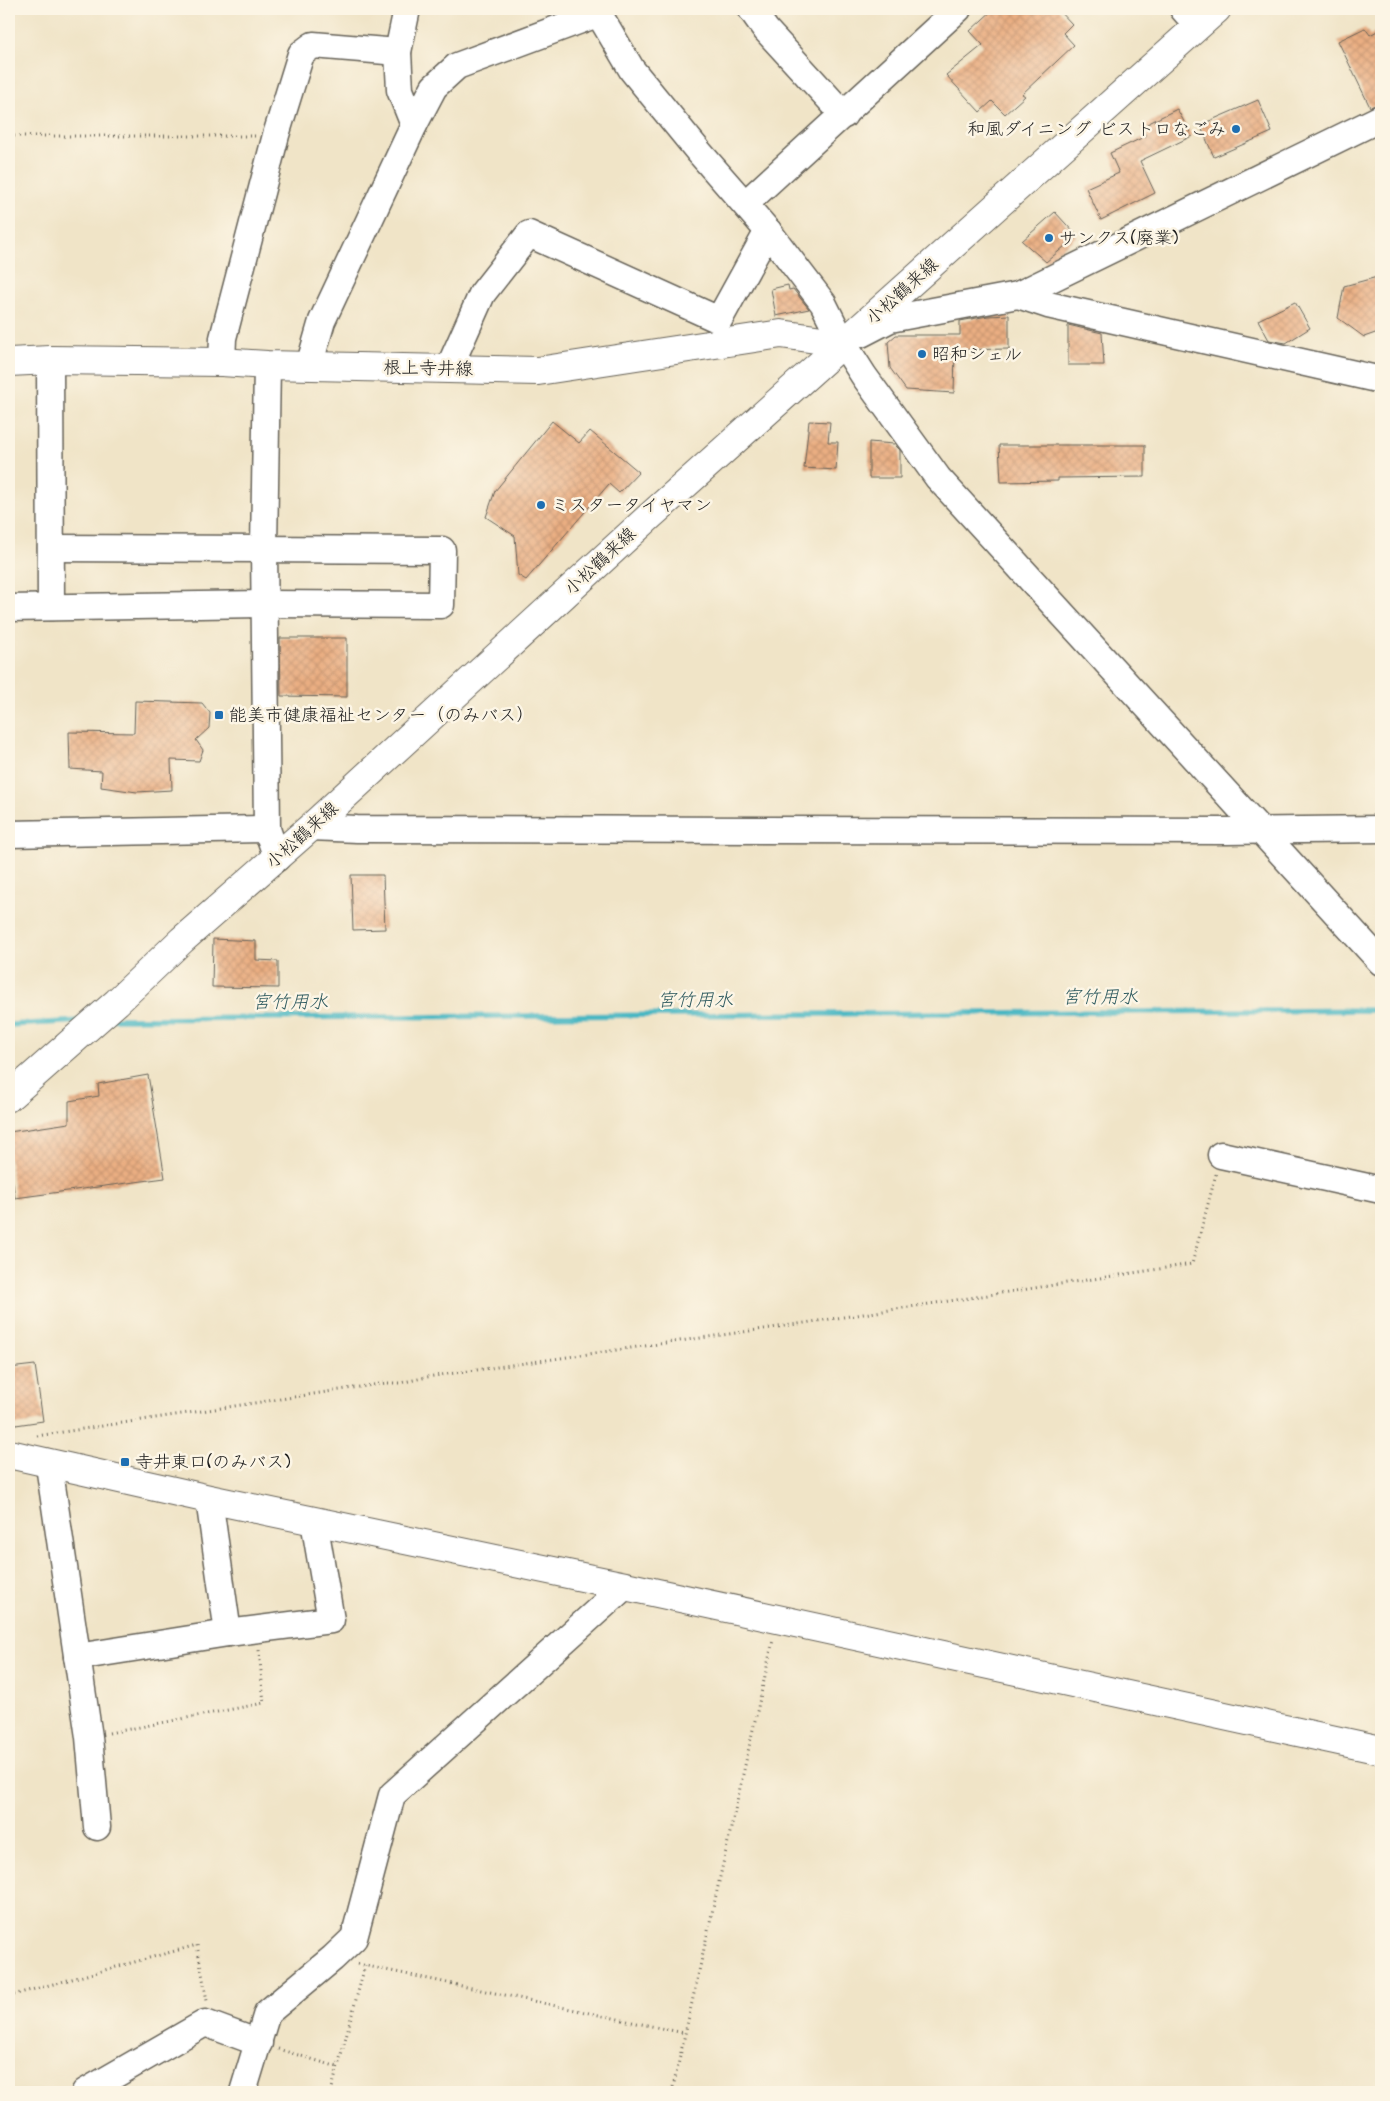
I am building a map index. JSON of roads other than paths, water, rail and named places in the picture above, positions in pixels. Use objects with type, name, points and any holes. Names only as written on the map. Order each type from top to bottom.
[{"type":"main road","name":"小松鶴来線","points":[[9,1097],[117,1002],[182,940],[311,827],[649,517],[844,343],[1199,14]]},
{"type":"main road","name":"根上寺井線","points":[[9,362],[50,360],[222,362],[267,365],[538,371],[781,334],[844,343]]},
{"type":"main road","points":[[18,1446],[46,1462],[209,1499],[625,1586],[1381,1750]]},
{"type":"street","points":[[407,9],[398,52],[400,90],[414,125]]},
{"type":"street","points":[[745,204],[958,9]]},
{"type":"street","points":[[754,10],[766,30],[844,115]]},
{"type":"street","points":[[309,366],[322,321],[414,125],[434,87],[456,66],[596,11],[632,70],[699,152],[768,231],[823,303],[864,376],[938,478],[1381,962]]},
{"type":"street","points":[[222,362],[223,338],[276,136],[300,54],[313,45],[398,52]]},
{"type":"street","points":[[844,343],[890,318],[1018,295],[1082,266],[1381,118]]},
{"type":"street","points":[[449,368],[482,294],[529,234],[719,320],[768,231]]},
{"type":"street","points":[[1018,295],[1048,305],[1381,380]]},
{"type":"street","points":[[50,360],[51,607]]},
{"type":"street","points":[[267,365],[264,548],[267,829],[276,858]]},
{"type":"street","points":[[9,608],[265,604],[441,605],[442,550],[51,548]]},
{"type":"street","points":[[311,827],[357,829],[1381,829]]},
{"type":"street","points":[[9,834],[267,829]]},
{"type":"street","points":[[1221,1155],[1381,1190]]},
{"type":"street","points":[[46,1462],[50,1472],[89,1737],[97,1827]]},
{"type":"street","points":[[209,1499],[228,1633]]},
{"type":"street","points":[[77,1657],[228,1633],[331,1620],[314,1521]]},
{"type":"street","points":[[243,2092],[267,2013],[354,1938],[392,1795],[625,1586]]},
{"type":"street","points":[[86,2092],[206,2023],[259,2043]]},
{"type":"waterway","name":"宮竹用水","points":[[113,1019],[1381,1010]]},
{"type":"waterway","name":"宮竹用水","points":[[9,1025],[82,1021]]},
{"type":"place","name":"和風ダイニング ビストロなごみ","points":[[1236,129]]},
{"type":"place","name":"サンクス(廃業)","points":[[1049,238]]},
{"type":"place","name":"昭和シェル","points":[[922,354]]},
{"type":"place","name":"ミスタータイヤマン","points":[[541,505]]},
{"type":"place","name":"能美市健康福祉センター（のみバス）","points":[[219,715]]},
{"type":"place","name":"寺井東口(のみバス)","points":[[125,1462]]}]
